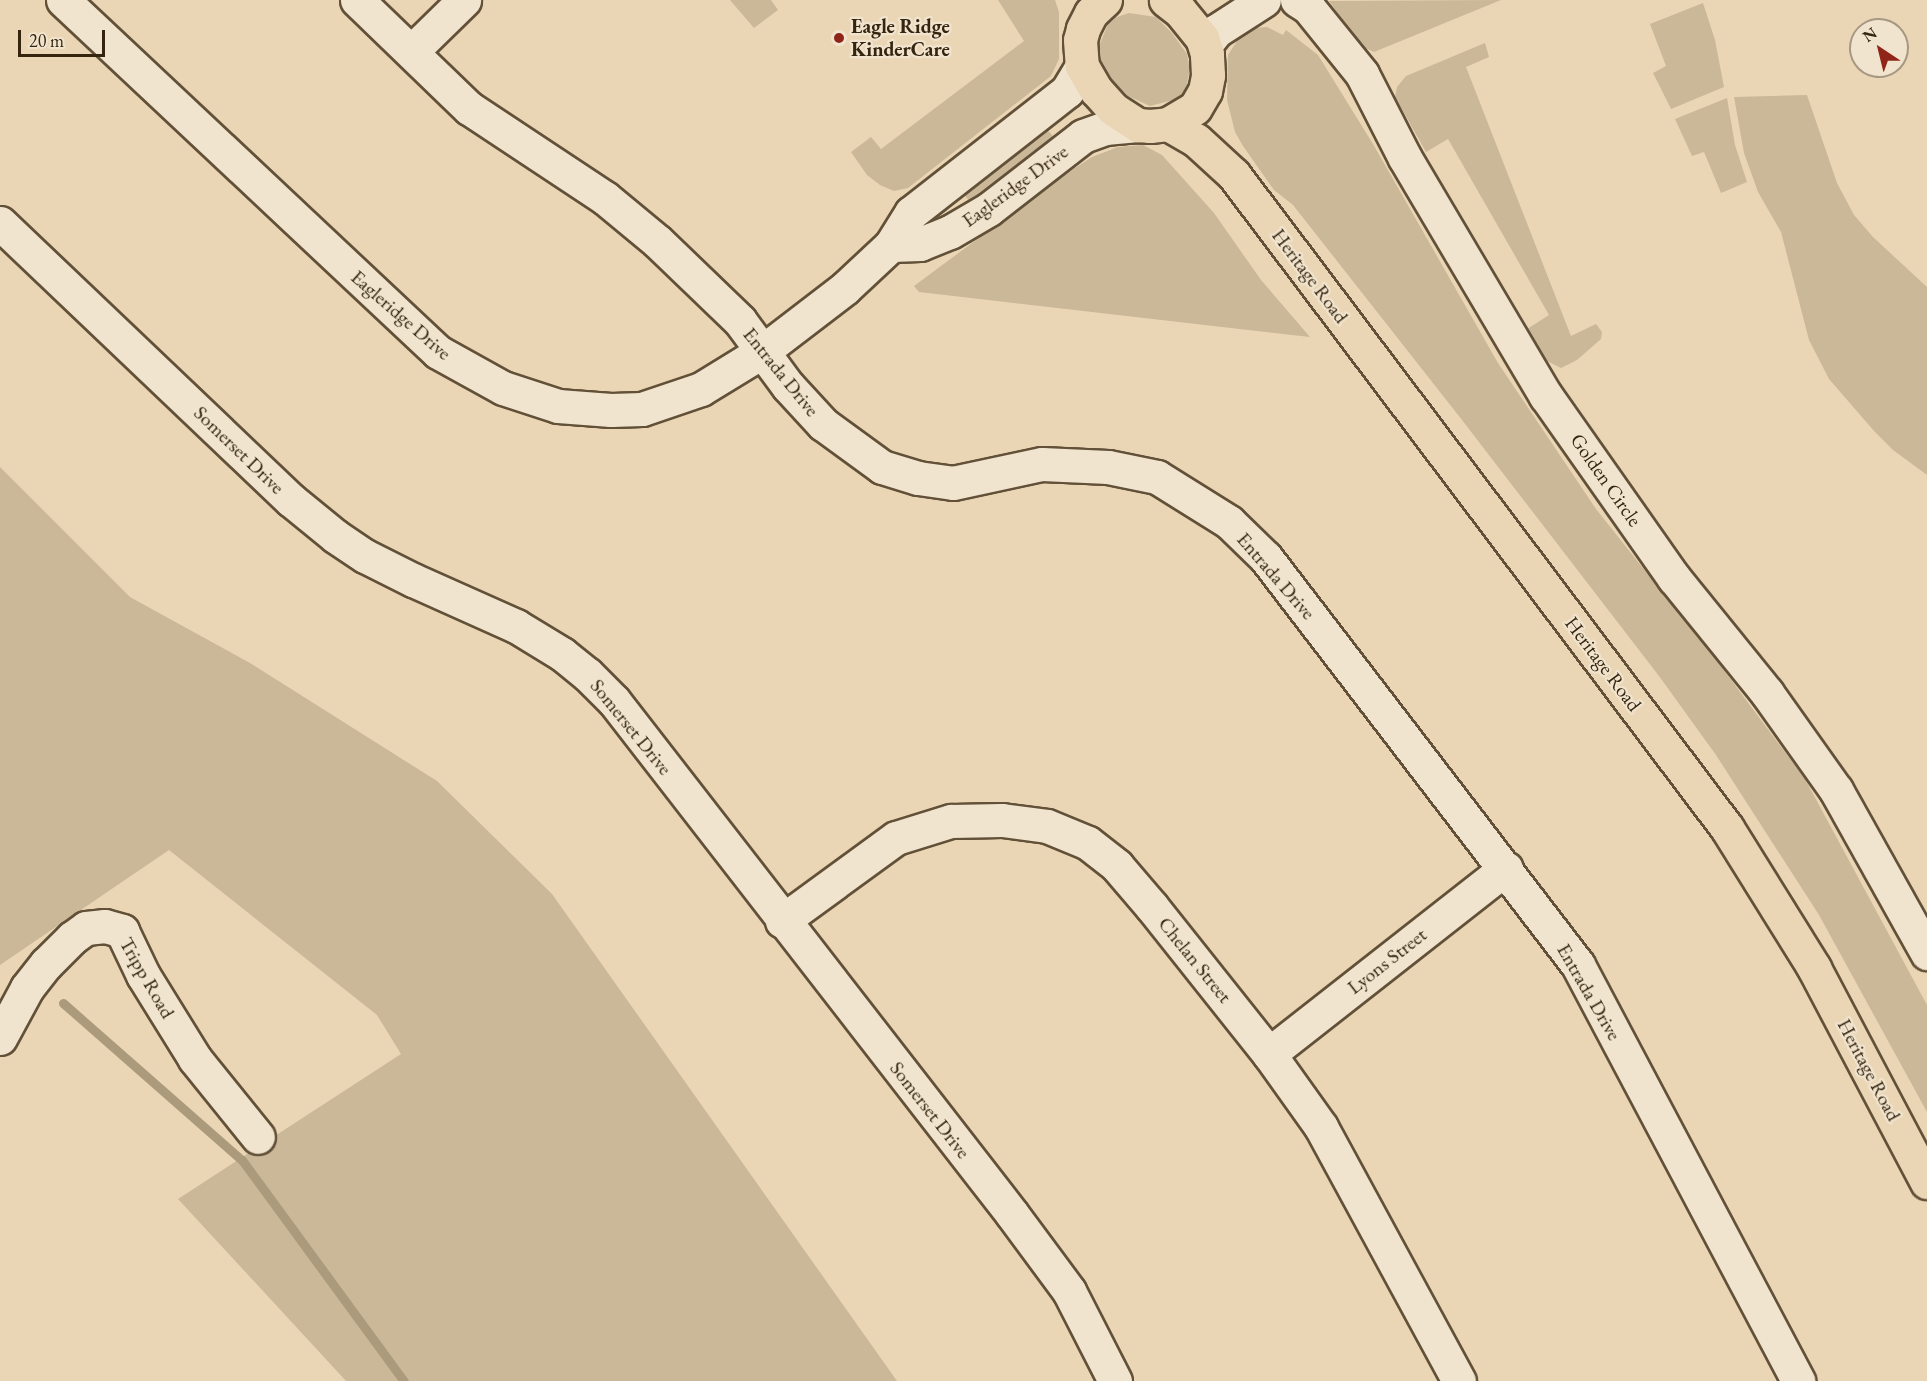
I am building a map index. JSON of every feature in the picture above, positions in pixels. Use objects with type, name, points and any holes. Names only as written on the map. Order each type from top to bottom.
[{"type":"main road","points":[[1082,66],[1080,14],[1090,13],[1105,0]]},
{"type":"main road","points":[[1153,125],[1185,116],[1202,98],[1209,67],[1205,45],[1188,20],[1166,0]]},
{"type":"main road","name":"Heritage Road","points":[[1082,66],[1104,100],[1153,125],[1196,140],[1234,175],[1728,828],[1814,968],[1927,1182]]},
{"type":"main road","name":"Heritage Road","points":[[1202,98],[1234,175]]},
{"type":"street","name":"Eagleridge Drive","points":[[63,0],[438,352],[503,388],[558,406],[642,409],[701,389],[763,351],[845,288],[891,245],[911,213],[1067,91],[1082,66]]},
{"type":"street","name":"Entrada Drive","points":[[357,0],[469,108],[605,198],[657,241],[733,313],[788,386],[823,424],[882,467],[918,478],[953,483],[1042,464],[1108,467],[1157,477],[1229,522],[1266,558],[1506,868],[1578,965],[1797,1381]]},
{"type":"street","points":[[412,51],[464,0]]},
{"type":"street","points":[[1205,45],[1216,31],[1264,0]]},
{"type":"street","name":"Golden Circle","points":[[1297,0],[1308,7],[1362,74],[1405,159],[1546,396],[1674,578],[1762,685],[1836,790],[1927,953]]},
{"type":"street","name":"Eagleridge Drive","points":[[891,245],[920,244],[950,232],[988,209],[1089,133],[1113,126],[1153,125]]},
{"type":"street","name":"Somerset Drive","points":[[0,223],[291,500],[335,536],[365,556],[413,580],[516,626],[562,654],[587,674],[614,701],[782,921],[1012,1214],[1069,1292],[1115,1381]]},
{"type":"street","name":"Chelan Street","points":[[782,921],[897,838],[951,821],[1002,820],[1047,826],[1088,843],[1117,866],[1269,1054],[1321,1127],[1460,1381]]},
{"type":"street","name":"Lyons Street","points":[[1269,1054],[1506,868]]},
{"type":"street","name":"Tripp Road","points":[[0,1038],[27,988],[46,964],[72,938],[86,928],[105,926],[123,931],[143,975],[195,1059],[258,1137]]},
{"type":"shaded area","points":[[730,0],[771,0],[778,10],[754,28]]},
{"type":"shaded area","points":[[998,0],[1055,0],[1059,12],[1059,59],[1051,76],[908,188],[894,191],[880,185],[867,175],[851,152],[871,137],[881,149],[1024,41]]},
{"type":"shaded area","points":[[1501,0],[1374,52],[1361,46],[1329,1]]},
{"type":"shaded area","points":[[1703,3],[1715,40],[1724,87],[1671,109],[1653,73],[1666,66],[1650,24]]},
{"type":"shaded area","points":[[1129,13],[1156,17],[1172,33],[1187,54],[1190,69],[1186,89],[1177,99],[1150,106],[1128,96],[1113,81],[1101,60],[1099,46],[1108,24],[1117,17]]},
{"type":"shaded area","points":[[1267,27],[1283,35],[1286,30],[1318,55],[1373,144],[1498,363],[1596,509],[1720,665],[1805,779],[1927,1005],[1927,1112],[1819,915],[1716,755],[1659,676],[1462,420],[1293,205],[1274,190],[1243,146],[1235,132],[1227,100],[1228,55],[1239,38],[1253,28]]},
{"type":"shaded area","points":[[1485,43],[1489,57],[1466,67],[1571,336],[1596,324],[1602,332],[1601,339],[1577,360],[1561,368],[1539,357],[1524,331],[1549,315],[1448,139],[1426,152],[1395,97],[1397,87],[1406,76]]},
{"type":"shaded area","points":[[1807,95],[1837,183],[1854,215],[1873,237],[1927,287],[1927,475],[1893,450],[1829,379],[1809,340],[1781,232],[1758,192],[1744,153],[1734,97]]},
{"type":"shaded area","points":[[1727,98],[1735,145],[1747,182],[1721,193],[1704,152],[1692,156],[1675,119]]},
{"type":"shaded area","points":[[1042,124],[1052,135],[1055,145],[990,194],[969,201],[963,193],[966,182]]},
{"type":"shaded area","points":[[1143,145],[1162,155],[1214,213],[1261,280],[1310,337],[919,292],[914,286],[1061,177],[1092,157],[1118,147]]},
{"type":"shaded area","points":[[0,467],[130,597],[250,663],[437,781],[552,894],[897,1381],[346,1381],[178,1199],[401,1054],[377,1015],[169,850],[0,965]]},
{"type":"waterway","points":[[63,1003],[242,1160],[404,1381]]},
{"type":"place","name":"Eagle Ridge KinderCare","points":[[839,38]]}]
